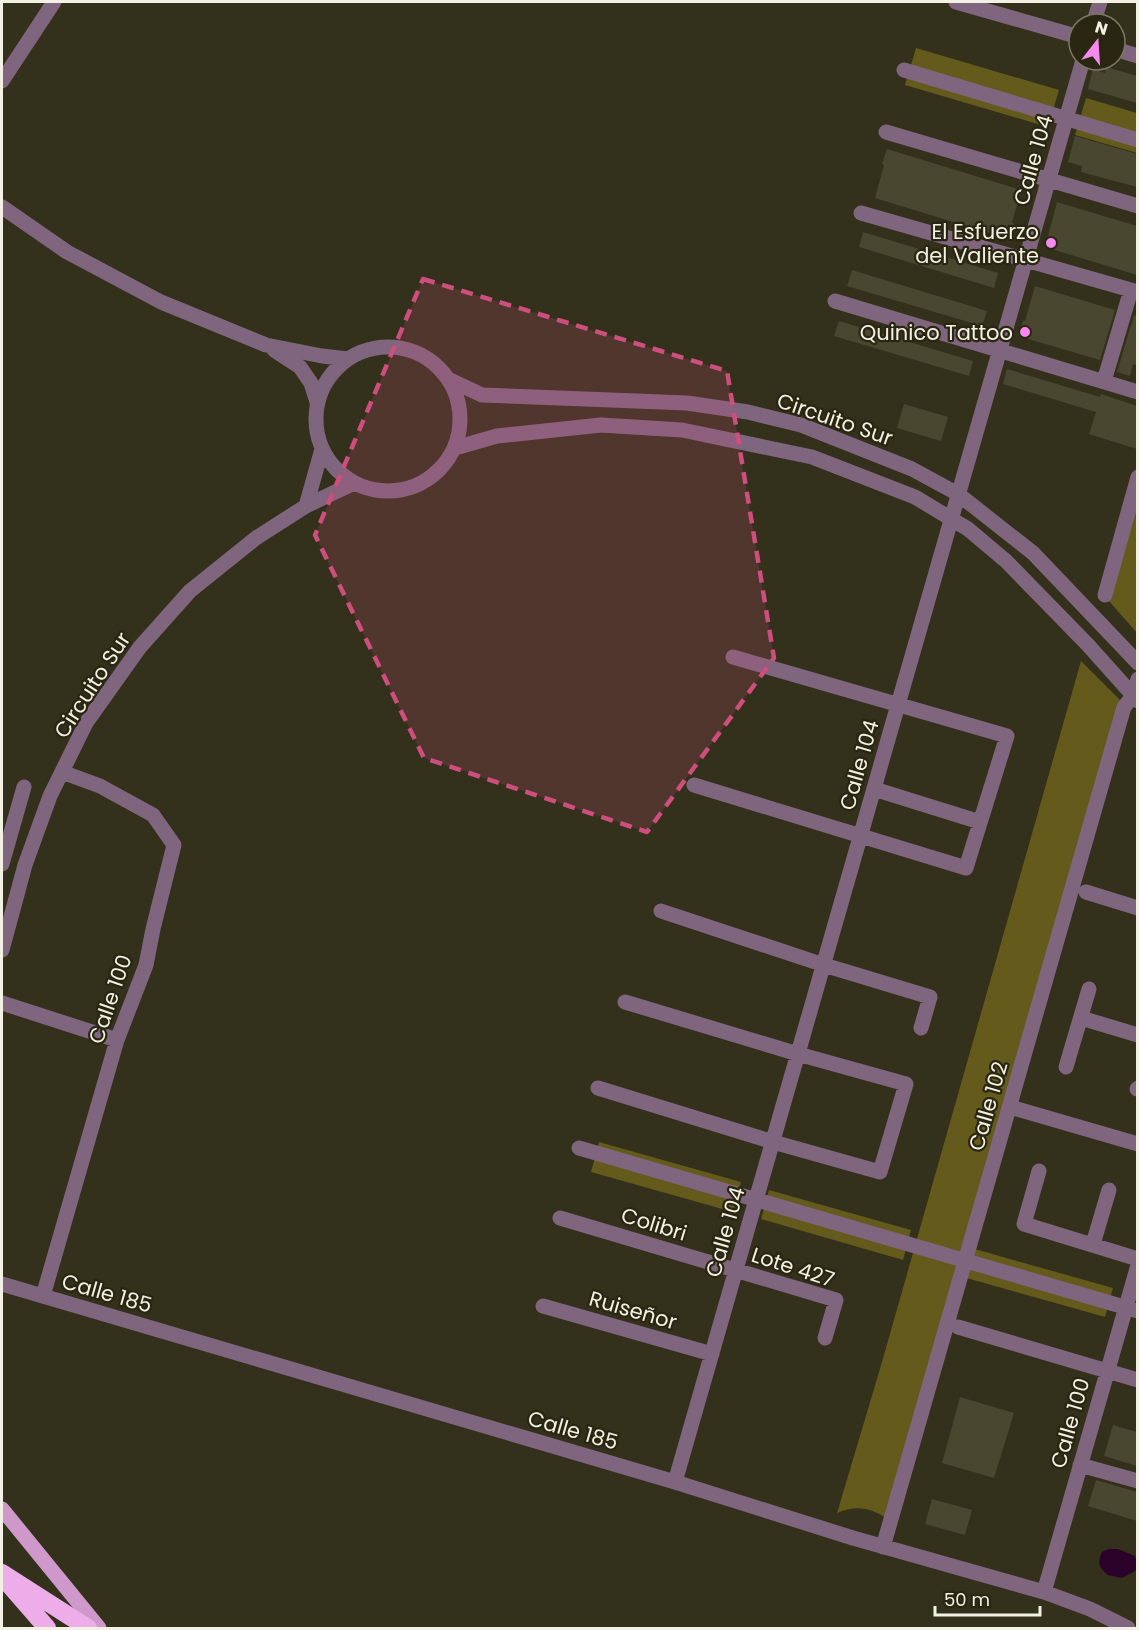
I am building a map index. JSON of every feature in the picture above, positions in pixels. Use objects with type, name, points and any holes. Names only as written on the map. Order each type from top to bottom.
[{"type":"highway","points":[[2,1574],[47,1629]]},
{"type":"highway","points":[[2,1574],[88,1629]]},
{"type":"main road","points":[[2,1509],[99,1629]]},
{"type":"street","points":[[2,81],[54,2]]},
{"type":"street","points":[[956,2],[1067,34]]},
{"type":"street","points":[[904,70],[1137,140]]},
{"type":"street","name":"Calle 104","points":[[675,1482],[1080,72]]},
{"type":"street","points":[[886,132],[1137,206]]},
{"type":"street","points":[[2,207],[67,252],[161,302],[266,345],[300,367],[311,383],[317,402],[316,426],[322,449],[335,468],[354,483],[377,490],[400,490],[423,482],[442,468],[454,448],[460,424],[458,401],[448,379],[433,363],[413,351],[391,347],[369,349],[348,358],[334,370],[317,402]]},
{"type":"street","points":[[861,213],[1134,291],[1104,381]]},
{"type":"street","points":[[835,301],[1137,392]]},
{"type":"street","points":[[266,345],[322,356],[348,358]]},
{"type":"street","name":"Circuito Sur","points":[[448,379],[482,395],[687,404],[748,412],[801,425],[912,469],[958,494],[1033,553],[1137,663]]},
{"type":"street","name":"Circuito Sur","points":[[454,448],[497,436],[601,425],[682,430],[812,456],[915,496],[968,529],[1006,561],[1088,645],[1135,698]]},
{"type":"street","points":[[306,506],[322,449]]},
{"type":"street","points":[[1105,595],[1137,477]]},
{"type":"street","name":"Circuito Sur","points":[[2,950],[7,905],[25,865],[50,796],[86,723],[133,657],[190,591],[256,538],[306,506],[354,483]]},
{"type":"street","points":[[694,785],[966,868],[1007,736],[733,657]]},
{"type":"street","name":"Calle 102","points":[[883,1547],[1124,707],[1135,698],[1137,679]]},
{"type":"street","name":"Calle 100","points":[[43,1296],[117,1040],[146,965],[174,845],[153,815],[99,786],[62,771]]},
{"type":"street","points":[[2,864],[24,788]]},
{"type":"street","points":[[874,789],[980,822]]},
{"type":"street","points":[[1086,892],[1137,908]]},
{"type":"street","points":[[661,911],[930,997],[921,1028]]},
{"type":"street","points":[[1066,1067],[1089,988]]},
{"type":"street","points":[[598,1088],[880,1172],[906,1084],[625,1002]]},
{"type":"street","points":[[2,1003],[117,1040]]},
{"type":"street","points":[[1080,1018],[1137,1035]]},
{"type":"street","points":[[1017,1109],[1137,1144]]},
{"type":"street","points":[[579,1148],[1131,1310]]},
{"type":"street","points":[[1039,1171],[1024,1224],[1137,1259]]},
{"type":"street","points":[[1093,1244],[1109,1190]]},
{"type":"street","name":"Colibri","points":[[560,1218],[736,1270]]},
{"type":"street","name":"Calle 100","points":[[1044,1592],[1107,1371],[1131,1310],[1137,1265]]},
{"type":"street","name":"Lote 427","points":[[736,1270],[836,1300],[825,1338]]},
{"type":"street","name":"Calle 185","points":[[2,1284],[675,1482],[883,1547],[1044,1592],[1090,1609],[1128,1629]]},
{"type":"street","name":"Ruiseñor","points":[[543,1306],[712,1354]]},
{"type":"street","points":[[958,1327],[1137,1380]]},
{"type":"street","points":[[1080,1465],[1137,1481]]},
{"type":"highlighted area","points":[[423,279],[727,371],[774,658],[647,832],[424,758],[315,535]]},
{"type":"shaded area","points":[[916,48],[1059,90],[1048,127],[905,85]]},
{"type":"shaded area","points":[[1086,98],[1137,113],[1137,153],[1075,135]]},
{"type":"shaded area","points":[[1137,496],[1137,633],[1109,601]]},
{"type":"shaded area","points":[[1081,661],[1122,702],[887,1519],[863,1508],[837,1513],[882,1362]]},
{"type":"shaded area","points":[[599,1142],[741,1182],[733,1212],[591,1172]]},
{"type":"shaded area","points":[[769,1190],[911,1230],[903,1260],[761,1219]]},
{"type":"shaded area","points":[[971,1248],[1113,1288],[1105,1317],[963,1277]]},
{"type":"shaded area","points":[[1118,1549],[1135,1556],[1138,1566],[1135,1571],[1122,1578],[1108,1575],[1101,1568],[1100,1559],[1102,1552]]},
{"type":"building","points":[[1092,72],[1123,72],[1137,76],[1137,103],[1088,89]]},
{"type":"building","points":[[1075,136],[1137,154],[1137,187],[1081,172],[1082,166],[1068,162]]},
{"type":"building","points":[[887,149],[1021,190],[1009,239],[875,198]]},
{"type":"building","points":[[1057,202],[1137,226],[1137,275],[1045,247]]},
{"type":"building","points":[[863,232],[998,273],[994,288],[859,247]]},
{"type":"building","points":[[852,270],[987,311],[982,326],[847,286]]},
{"type":"building","points":[[1035,286],[1115,310],[1100,360],[1018,336]]},
{"type":"building","points":[[1134,315],[1137,317],[1137,366],[1133,364],[1130,376],[1117,372]]},
{"type":"building","points":[[839,321],[973,361],[969,376],[834,336]]},
{"type":"building","points":[[1007,369],[1137,406],[1137,449],[1089,434],[1096,412],[1003,384]]},
{"type":"building","points":[[904,404],[948,417],[941,441],[897,428]]},
{"type":"building","points":[[960,1397],[1014,1413],[994,1478],[942,1463]]},
{"type":"building","points":[[1113,1425],[1137,1432],[1137,1466],[1104,1456]]},
{"type":"building","points":[[1096,1480],[1137,1492],[1137,1521],[1088,1506]]},
{"type":"building","points":[[932,1499],[972,1510],[965,1535],[925,1524]]},
{"type":"place","name":"El Esfuerzo del Valiente","points":[[1051,243]]},
{"type":"place","name":"Quinico Tattoo","points":[[1025,332]]}]
